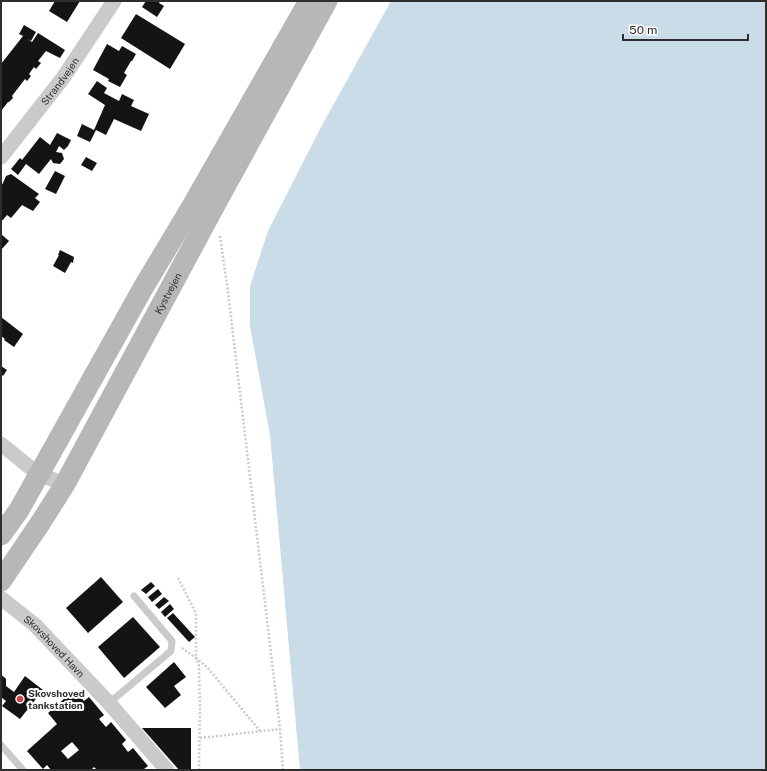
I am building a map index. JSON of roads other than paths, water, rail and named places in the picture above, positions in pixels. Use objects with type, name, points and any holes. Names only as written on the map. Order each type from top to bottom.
[{"type":"main road","points":[[1,536],[19,510],[143,288],[191,208],[309,1]]},
{"type":"main road","name":"Kystvejen","points":[[1,581],[65,484],[327,1]]},
{"type":"street","name":"Strandvejen","points":[[1,157],[64,78],[114,1]]},
{"type":"street","points":[[1,444],[38,474],[65,484]]},
{"type":"street","name":"Skovshoved Havn","points":[[1,598],[35,625],[109,703],[167,770]]},
{"type":"lane","points":[[109,703],[171,651],[172,642],[134,596]]},
{"type":"lane","points":[[1,745],[23,770]]},
{"type":"water","points":[[391,1],[766,1],[766,770],[300,770],[270,435],[250,326],[250,286],[268,231],[321,127]]},
{"type":"place","name":"Skovshoved tankstation","points":[[20,699]]}]
